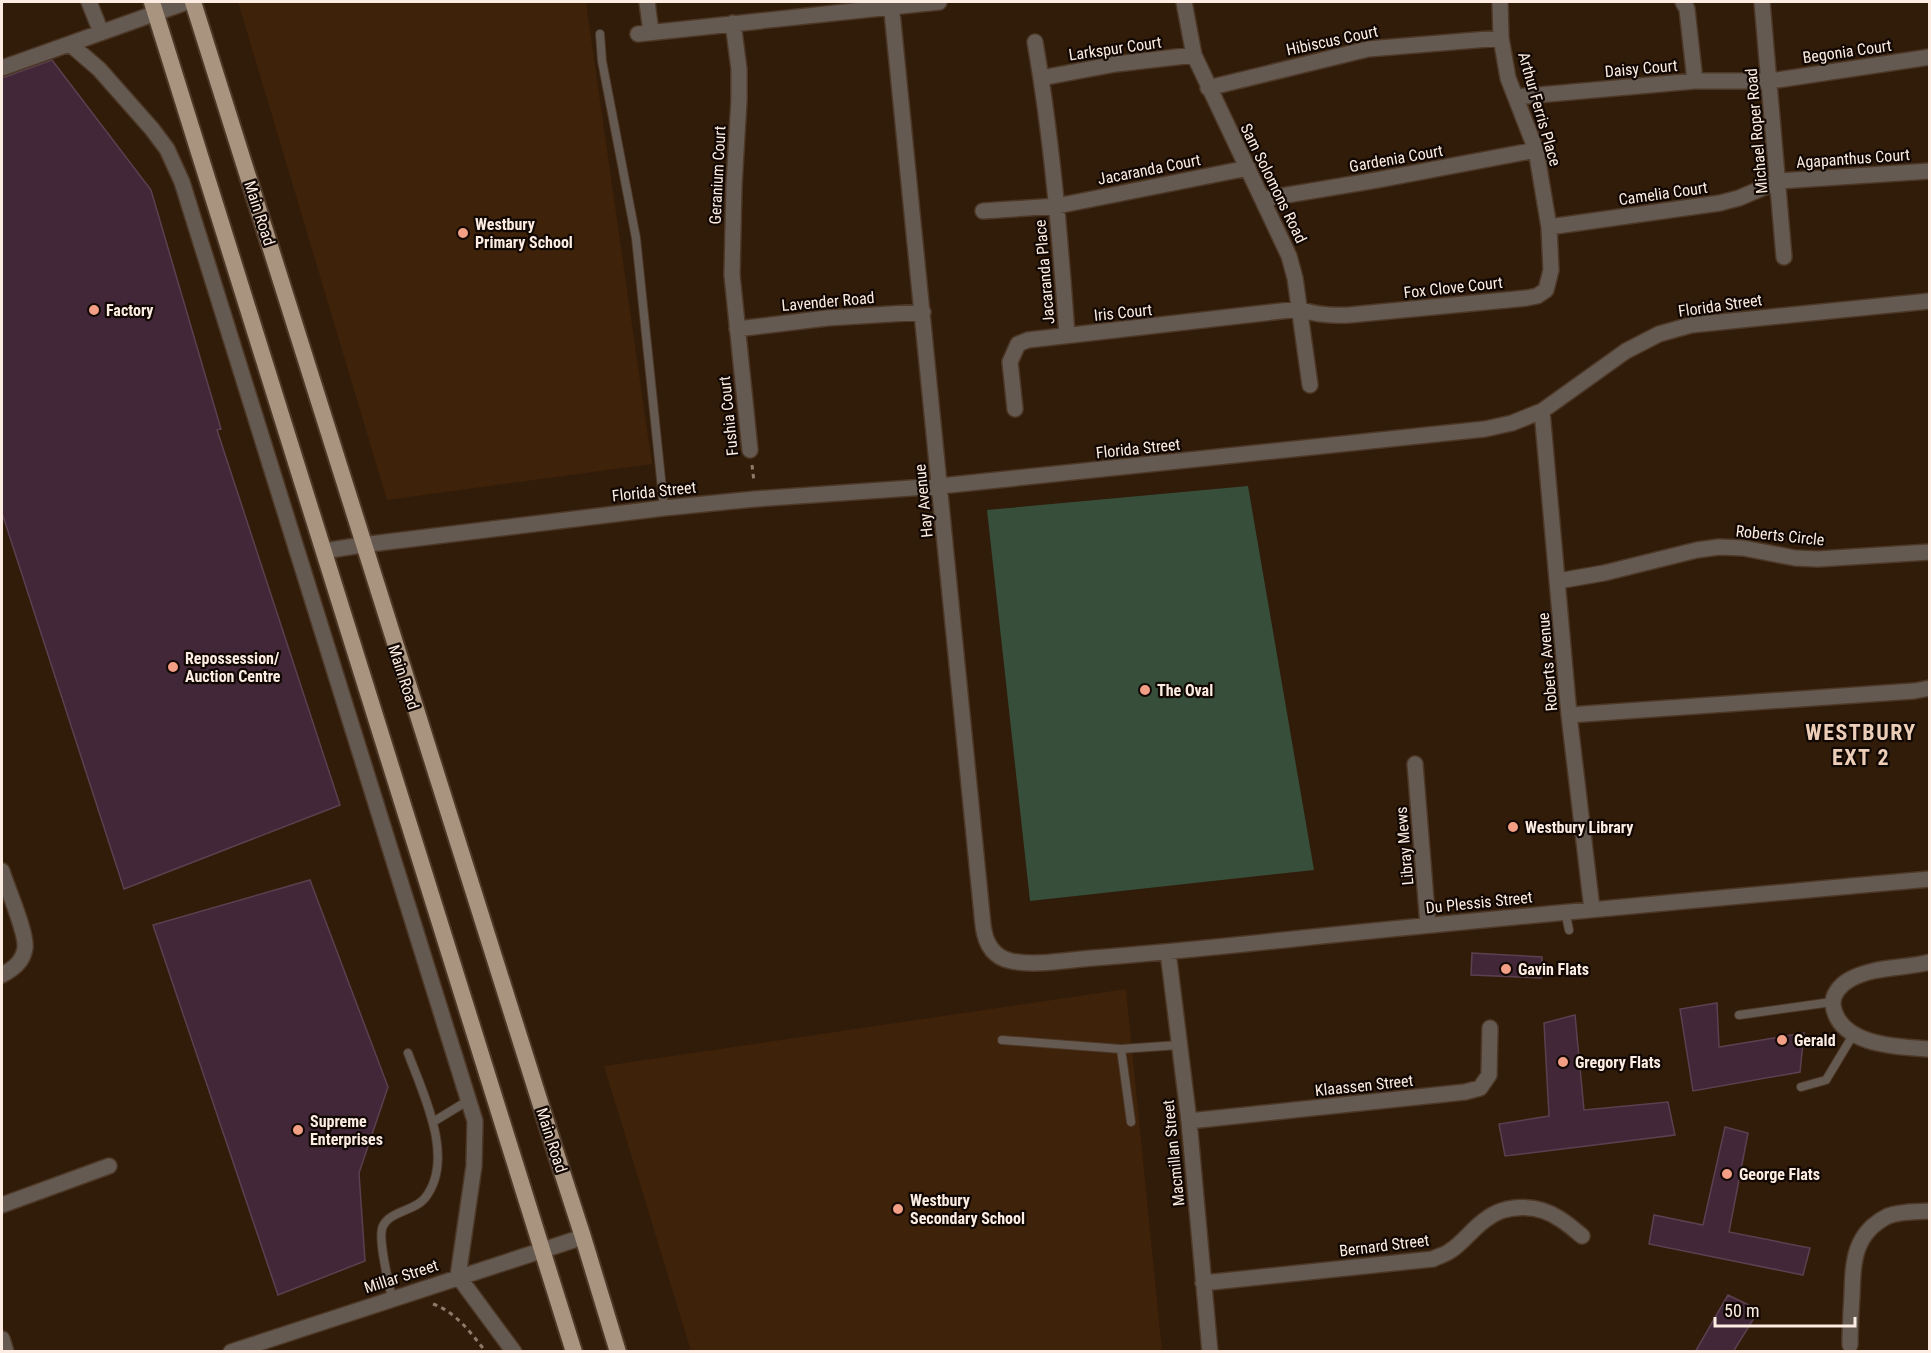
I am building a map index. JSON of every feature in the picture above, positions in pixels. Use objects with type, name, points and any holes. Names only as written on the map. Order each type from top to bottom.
[{"type":"main road","name":"Main Road","points":[[193,2],[293,317],[362,545],[618,1352]]},
{"type":"main road","points":[[154,7],[574,1352]]},
{"type":"street","points":[[89,2],[101,32]]},
{"type":"street","points":[[2,68],[101,32],[154,7],[187,2]]},
{"type":"street","points":[[647,2],[645,33],[891,4],[939,2]]},
{"type":"street","name":"Sam Solomons Road","points":[[1184,2],[1194,56],[1289,256],[1311,386]]},
{"type":"street","name":"Arthur Ferris Place","points":[[1500,2],[1508,78],[1536,150],[1549,226]]},
{"type":"street","points":[[1683,2],[1687,9],[1695,81]]},
{"type":"street","name":"Michael Roper Road","points":[[1762,2],[1784,258]]},
{"type":"street","name":"Hay Avenue","points":[[891,4],[985,939],[998,956],[1007,960],[1033,962]]},
{"type":"street","name":"Geranium Court","points":[[733,23],[739,69],[732,241],[732,275],[737,329]]},
{"type":"street","name":"Hibiscus Court","points":[[1208,88],[1368,49],[1502,38]]},
{"type":"street","points":[[1035,42],[1057,206]]},
{"type":"street","points":[[70,44],[99,69],[152,129],[167,149],[182,182],[475,1121],[475,1156],[465,1241],[458,1276],[514,1352]]},
{"type":"street","name":"Larkspur Court","points":[[1041,78],[1116,64],[1194,56]]},
{"type":"street","name":"Begonia Court","points":[[1770,81],[1929,57]]},
{"type":"street","name":"Daisy Court","points":[[1516,97],[1695,81],[1770,81]]},
{"type":"street","name":"Gardenia Court","points":[[1263,199],[1536,150]]},
{"type":"street","name":"Jacaranda Court","points":[[983,211],[1057,206],[1248,168]]},
{"type":"street","name":"Agapanthus Court","points":[[1779,181],[1929,171]]},
{"type":"street","name":"Camelia Court","points":[[1549,226],[1720,203],[1739,198],[1779,181]]},
{"type":"street","name":"Jacaranda Place","points":[[1057,206],[1067,335]]},
{"type":"street","name":"Fox Clove Court","points":[[1299,309],[1314,314],[1340,315],[1536,296],[1546,290],[1549,282],[1551,270],[1549,226]]},
{"type":"street","name":"Florida Street","points":[[324,551],[664,508],[940,486],[1451,433],[1512,423],[1542,411],[1626,351],[1659,334],[1680,328],[1929,301]]},
{"type":"street","name":"Iris Court","points":[[1015,409],[1010,362],[1018,344],[1028,340],[1299,309]]},
{"type":"street","name":"Lavender Road","points":[[737,329],[826,318],[923,312]]},
{"type":"street","name":"Fushia Court","points":[[737,329],[750,450]]},
{"type":"street","name":"Roberts Avenue","points":[[1542,411],[1569,715],[1592,909]]},
{"type":"street","name":"Roberts Circle","points":[[1558,581],[1604,573],[1696,550],[1719,547],[1743,548],[1795,558],[1818,559],[1929,552]]},
{"type":"street","points":[[1569,715],[1914,691],[1929,688]]},
{"type":"street","name":"Libray Mews","points":[[1415,764],[1428,925]]},
{"type":"street","points":[[2,872],[26,945],[19,963],[13,970],[2,975]]},
{"type":"street","name":"Du Plessis Street","points":[[1033,962],[1168,952],[1565,911],[1929,879]]},
{"type":"street","name":"Macmillan Street","points":[[1168,952],[1189,1121],[1210,1352]]},
{"type":"street","points":[[1929,962],[1861,975],[1847,980],[1836,992],[1833,1002],[1834,1013],[1842,1026],[1853,1035],[1866,1041],[1929,1049]]},
{"type":"street","name":"Klaassen Street","points":[[1189,1121],[1454,1094],[1480,1088],[1490,1075],[1490,1028]]},
{"type":"street","points":[[2,1205],[109,1166]]},
{"type":"street","name":"Bernard Street","points":[[1203,1283],[1432,1259],[1450,1251],[1490,1216],[1510,1209],[1527,1207],[1542,1210],[1560,1218],[1582,1236]]},
{"type":"street","points":[[1850,1345],[1853,1261],[1866,1233],[1890,1215],[1929,1211]]},
{"type":"street","name":"Millar Street","points":[[231,1352],[583,1237]]},
{"type":"street","points":[[2,1339],[6,1352]]},
{"type":"lane","points":[[600,34],[602,61],[636,237],[664,508]]},
{"type":"lane","points":[[1565,911],[1569,930]]},
{"type":"lane","points":[[1739,1015],[1833,1002]]},
{"type":"lane","points":[[1801,1087],[1826,1080],[1853,1035]]},
{"type":"lane","points":[[1002,1040],[1121,1048],[1179,1045]]},
{"type":"lane","points":[[1121,1048],[1131,1122]]},
{"type":"lane","points":[[392,1298],[380,1235],[383,1224],[423,1201],[434,1184],[439,1158],[433,1122],[408,1053]]},
{"type":"lane","points":[[433,1122],[469,1100]]},
{"type":"path","name":"Fushia Court","points":[[750,450],[755,499]]},
{"type":"path","points":[[428,1302],[446,1309],[466,1327],[486,1352]]},
{"type":"shaded area","name":"Westbury Primary School","points":[[238,2],[586,2],[652,464],[387,500]]},
{"type":"shaded area","name":"Westbury Secondary School","points":[[1126,989],[1162,1351],[691,1351],[604,1066]]},
{"type":"green space","name":"The Oval","points":[[1248,486],[1314,870],[1030,901],[987,510]]},
{"type":"building","points":[[52,60],[151,190],[221,429],[217,430],[340,805],[124,889],[2,513],[2,78]]},
{"type":"building","name":"Supreme Enterprises","points":[[310,880],[388,1087],[359,1173],[365,1261],[278,1295],[153,925]]},
{"type":"building","name":"Gavin Flats","points":[[1472,953],[1542,957],[1541,978],[1471,975]]},
{"type":"building","name":"Gerald","points":[[1717,1003],[1719,1047],[1804,1033],[1800,1072],[1693,1091],[1680,1009]]},
{"type":"building","name":"Gregory Flats","points":[[1575,1015],[1584,1110],[1668,1102],[1675,1135],[1505,1156],[1499,1124],[1549,1116],[1544,1023]]},
{"type":"building","name":"George Flats","points":[[1725,1127],[1748,1133],[1729,1232],[1810,1248],[1803,1275],[1649,1244],[1654,1215],[1703,1225]]},
{"type":"building","points":[[1728,1295],[1759,1310],[1733,1352],[1695,1352]]},
{"type":"place","name":"Westbury Primary School","points":[[463,233]]},
{"type":"place","name":"Factory","points":[[94,310]]},
{"type":"place","name":"Repossession/ Auction Centre","points":[[173,667]]},
{"type":"place","name":"The Oval","points":[[1145,690]]},
{"type":"place","name":"Westbury Library","points":[[1513,827]]},
{"type":"place","name":"Gavin Flats","points":[[1506,969]]},
{"type":"place","name":"Gerald","points":[[1782,1040]]},
{"type":"place","name":"Gregory Flats","points":[[1563,1062]]},
{"type":"place","name":"Supreme Enterprises","points":[[298,1130]]},
{"type":"place","name":"George Flats","points":[[1727,1174]]},
{"type":"place","name":"Westbury Secondary School","points":[[898,1209]]},
{"type":"district","name":"WESTBURY EXT 2","points":[[1861,744]]}]
